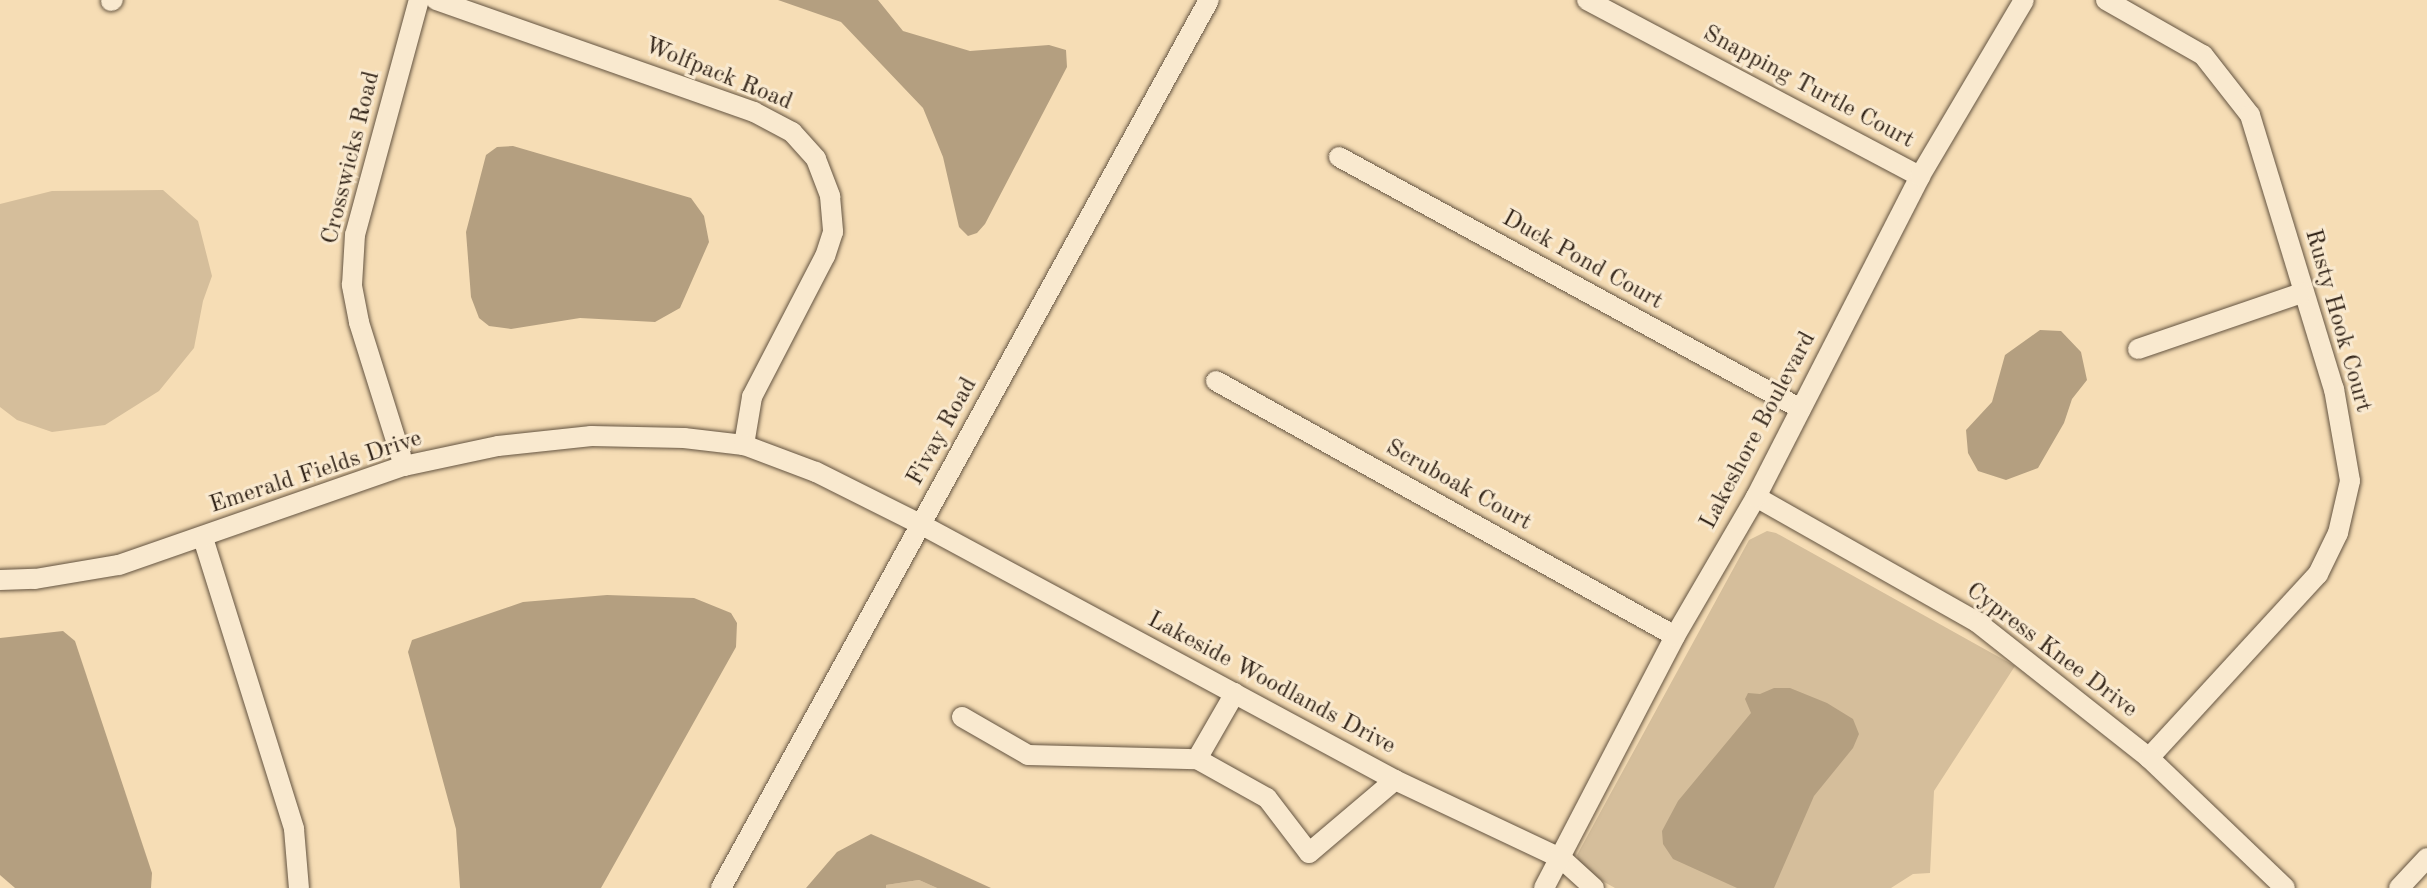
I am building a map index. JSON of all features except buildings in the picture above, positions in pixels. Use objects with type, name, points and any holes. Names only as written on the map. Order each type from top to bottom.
[{"type":"street","name":"Crosswicks Road","points":[[404,466],[359,322],[352,285],[355,235],[419,0]]},
{"type":"street","name":"Wolfpack Road","points":[[436,0],[754,112],[792,132],[816,159],[830,196],[833,232],[825,256],[752,397],[744,445]]},
{"type":"street","name":"Fivay Road","points":[[721,888],[1209,0]]},
{"type":"street","name":"Snapping Turtle Court","points":[[1587,0],[1920,176]]},
{"type":"street","name":"Lakeshore Boulevard","points":[[1544,888],[1562,859],[1675,636],[1756,497],[1920,176],[2024,0]]},
{"type":"street","name":"Rusty Hook Court","points":[[2106,0],[2203,55],[2250,115],[2302,293],[2334,389],[2350,481],[2338,533],[2318,574],[2149,758]]},
{"type":"street","name":"Duck Pond Court","points":[[1339,157],[1801,409]]},
{"type":"street","points":[[2138,349],[2302,293]]},
{"type":"street","name":"Scruboak Court","points":[[1216,381],[1675,636]]},
{"type":"street","name":"Emerald Fields Drive","points":[[0,580],[35,579],[119,565],[404,466],[498,446],[591,436],[684,438],[744,445],[816,472],[922,525]]},
{"type":"street","name":"Cypress Knee Drive","points":[[1756,497],[1977,622],[2149,758],[2285,888]]},
{"type":"street","name":"Lakeside Woodlands Drive","points":[[922,525],[1395,780],[1562,859],[1594,888]]},
{"type":"street","points":[[203,538],[294,829],[299,888]]},
{"type":"street","points":[[1197,759],[1235,693]]},
{"type":"street","points":[[962,717],[1028,755],[1197,759],[1267,798],[1309,853],[1395,780]]},
{"type":"street","points":[[2399,888],[2427,858]]},
{"type":"shaded area","points":[[778,0],[878,0],[903,31],[970,51],[1049,45],[1066,50],[1067,67],[985,224],[977,233],[968,236],[959,227],[943,157],[923,108],[841,22]]},
{"type":"shaded area","points":[[513,146],[691,198],[704,216],[709,242],[680,308],[655,322],[580,318],[511,329],[489,326],[479,318],[471,297],[466,232],[486,155],[497,147]]},
{"type":"shaded area","points":[[163,190],[198,221],[212,276],[203,301],[194,348],[159,391],[105,425],[52,432],[17,420],[0,407],[0,204],[52,191]]},
{"type":"shaded area","points":[[2040,330],[2061,331],[2081,352],[2087,380],[2072,399],[2064,423],[2038,468],[2006,480],[1978,471],[1968,453],[1966,430],[1992,402],[2005,355]]},
{"type":"shaded area","points":[[1767,531],[1776,533],[2015,666],[1934,791],[1930,873],[1913,874],[1891,888],[1615,888],[1588,873],[1579,864],[1577,855],[1749,540]]},
{"type":"shaded area","points":[[607,595],[694,598],[731,613],[737,623],[736,647],[601,888],[460,888],[456,829],[408,652],[412,640],[523,602]]},
{"type":"shaded area","points":[[63,631],[75,641],[152,873],[151,888],[15,888],[0,875],[0,638]]},
{"type":"shaded area","points":[[1774,688],[1790,688],[1827,703],[1853,719],[1859,734],[1853,748],[1814,796],[1774,888],[1737,888],[1673,859],[1663,844],[1662,831],[1678,801],[1751,713],[1745,699],[1748,693],[1760,694]]},
{"type":"shaded area","points":[[871,834],[991,888],[937,888],[919,880],[886,885],[886,888],[806,888],[837,852]]},
{"type":"shaded area","points":[[919,880],[937,888],[886,888],[886,885]]}]
